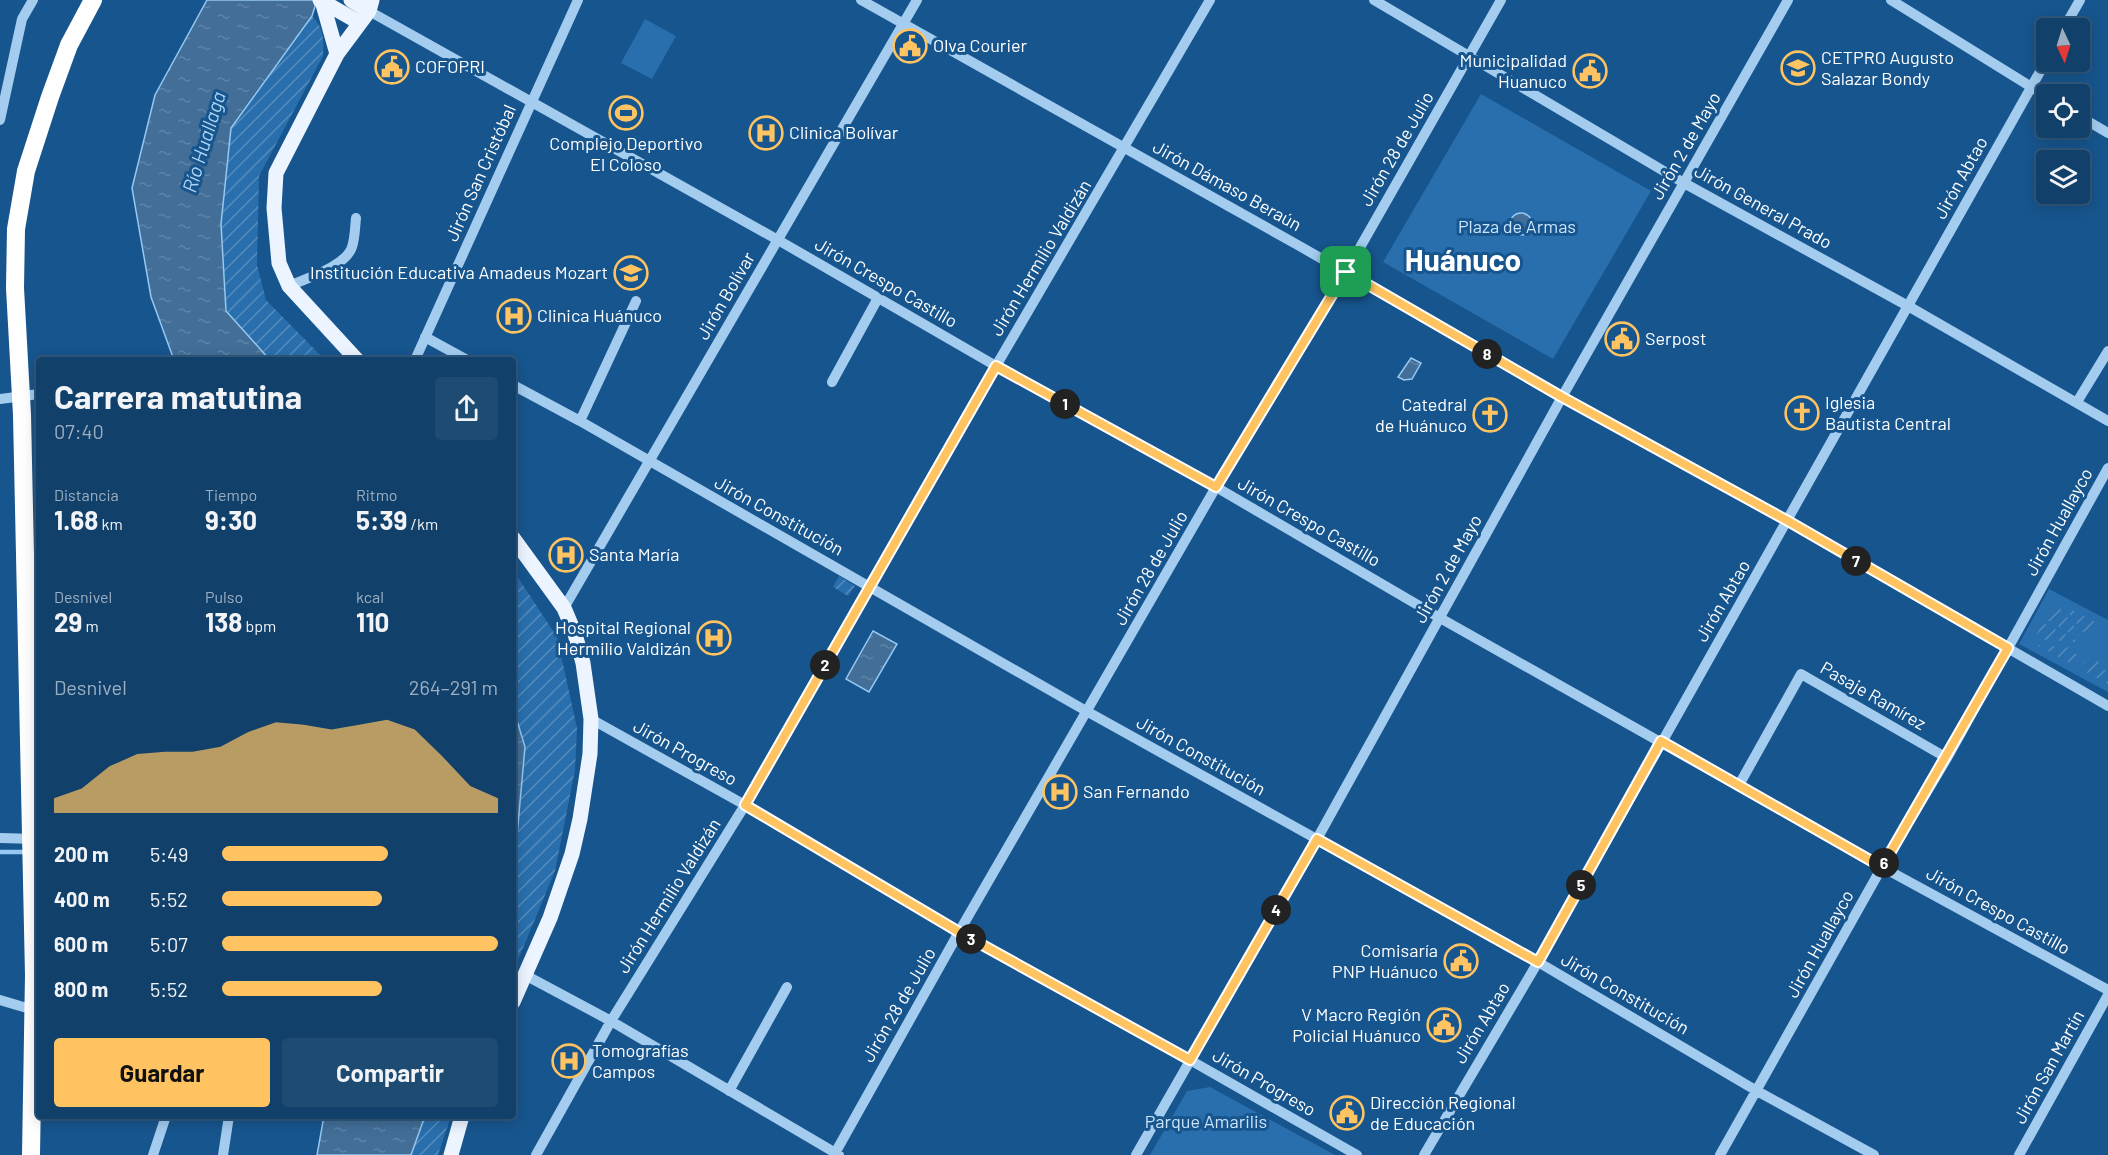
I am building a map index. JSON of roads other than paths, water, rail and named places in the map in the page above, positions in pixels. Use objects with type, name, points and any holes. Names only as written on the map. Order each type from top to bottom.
[{"type":"highway","points":[[36,988],[31,873],[33,684],[30,396],[15,288],[16,229],[26,171],[50,97],[78,27],[93,0]]},
{"type":"highway","points":[[78,27],[104,0]]},
{"type":"highway","points":[[31,1155],[36,1035]]},
{"type":"main road","points":[[351,0],[367,12]]},
{"type":"main road","points":[[321,1],[367,12]]},
{"type":"main road","points":[[321,1],[337,54]]},
{"type":"main road","points":[[354,357],[289,286],[279,263],[274,208],[276,173],[337,54],[367,12]]},
{"type":"main road","points":[[516,542],[564,608],[575,634],[583,663],[591,719],[590,754],[572,854],[549,918],[516,995]]},
{"type":"main road","points":[[451,1155],[461,1119]]},
{"type":"street","points":[[0,120],[20,26],[33,0]]},
{"type":"street","name":"Jirón San Cristóbal","points":[[416,357],[578,0]]},
{"type":"street","name":"Jirón Dámaso Beraún","points":[[861,0],[1346,272],[1562,397],[1788,521],[2108,706]]},
{"type":"street","name":"Jirón Bolívar","points":[[564,608],[917,0]]},
{"type":"street","name":"Jirón Hermilio Valdizán","points":[[536,1155],[611,1021],[745,805],[996,366],[1210,0]]},
{"type":"street","name":"Jirón General Prado","points":[[1374,0],[1684,183],[1908,306],[2108,421]]},
{"type":"street","name":"Jirón 28 de Julio","points":[[836,1154],[959,932],[1216,487],[1346,272],[1502,0]]},
{"type":"street","name":"Jirón 2 de Mayo","points":[[1136,1155],[1317,839],[1562,397],[1788,0]]},
{"type":"street","points":[[1891,0],[2036,90]]},
{"type":"street","points":[[2070,18],[2080,0]]},
{"type":"street","name":"Jirón Crespo Castillo","points":[[367,12],[778,240],[996,366],[1216,487],[1440,618],[1882,867],[2108,990]]},
{"type":"street","name":"Jirón Abtao","points":[[1424,1155],[1538,962],[1661,741],[1788,521],[1856,394],[2040,72]]},
{"type":"street","points":[[2090,122],[2108,133]]},
{"type":"street","points":[[289,286],[336,264],[348,255],[353,246],[357,218]]},
{"type":"street","points":[[832,382],[878,298]]},
{"type":"street","points":[[580,421],[636,301]]},
{"type":"street","points":[[425,338],[461,357]]},
{"type":"street","points":[[2077,402],[2108,351]]},
{"type":"street","name":"Jirón Constitución","points":[[516,387],[1088,712],[1538,962],[1757,1091],[1874,1155]]},
{"type":"street","points":[[0,399],[30,396]]},
{"type":"street","name":"Jirón Huallayco","points":[[1720,1155],[1882,867],[1947,758],[2108,468]]},
{"type":"street","name":"Pasaje Ramírez","points":[[1738,785],[1801,674],[1947,758]]},
{"type":"street","name":"Jirón Progreso","points":[[591,719],[745,805],[959,932],[1357,1155]]},
{"type":"street","points":[[0,838],[33,840]]},
{"type":"street","points":[[525,975],[611,1021],[836,1154]]},
{"type":"street","points":[[729,1090],[787,987]]},
{"type":"street","name":"Jirón San Martín","points":[[2019,1155],[2108,995]]},
{"type":"street","points":[[0,1000],[36,1011]]},
{"type":"street","points":[[153,1155],[165,1119]]},
{"type":"street","points":[[223,1155],[229,1119]]},
{"type":"water","name":"Río Huallaga","points":[[207,0],[317,0],[312,16],[231,128],[221,224],[226,311],[267,357],[173,357],[151,297],[132,188],[155,95]]},
{"type":"water","points":[[1517,213],[1525,213],[1532,220],[1532,228],[1525,235],[1517,235],[1510,228],[1510,220]]},
{"type":"water","points":[[1411,358],[1421,363],[1412,379],[1404,380],[1398,377]]},
{"type":"water","points":[[873,631],[897,644],[869,692],[846,679]]},
{"type":"water","points":[[516,717],[525,747],[516,847]]},
{"type":"water","points":[[323,1119],[424,1119],[411,1155],[317,1155]]},
{"type":"waterway","points":[[0,852],[27,852]]},
{"type":"place","name":"Olva Courier","points":[[910,46]]},
{"type":"place","name":"COFOPRI","points":[[392,67]]},
{"type":"place","name":"CETPRO Augusto Salazar Bondy","points":[[1798,68]]},
{"type":"place","name":"Municipalidad Huanuco","points":[[1590,71]]},
{"type":"place","name":"Complejo Deportivo El Coloso","points":[[626,113]]},
{"type":"place","name":"Clinica Bolívar","points":[[766,133]]},
{"type":"place","name":"Institución Educativa Amadeus Mozart","points":[[631,273]]},
{"type":"place","name":"Clinica Huánuco","points":[[514,316]]},
{"type":"place","name":"Serpost","points":[[1622,339]]},
{"type":"place","name":"Iglesia Bautista Central","points":[[1802,413]]},
{"type":"place","name":"Catedral de Huánuco","points":[[1490,415]]},
{"type":"place","name":"Santa María","points":[[566,555]]},
{"type":"place","name":"Hospital Regional Hermilio Valdizán","points":[[714,638]]},
{"type":"place","name":"San Fernando","points":[[1060,792]]},
{"type":"place","name":"Comisaría PNP Huánuco","points":[[1461,961]]},
{"type":"place","name":"V Macro Región Policial Huánuco","points":[[1444,1025]]},
{"type":"place","name":"Tomografías Campos","points":[[569,1061]]},
{"type":"place","name":"Dirección Regional de Educación","points":[[1347,1113]]},
{"type":"district","name":"Huánuco","points":[[1463,261]]},
{"type":"park label","name":"Plaza de Armas","points":[[1517,227]]},
{"type":"park label","name":"Parque Amarilis","points":[[1206,1122]]}]
